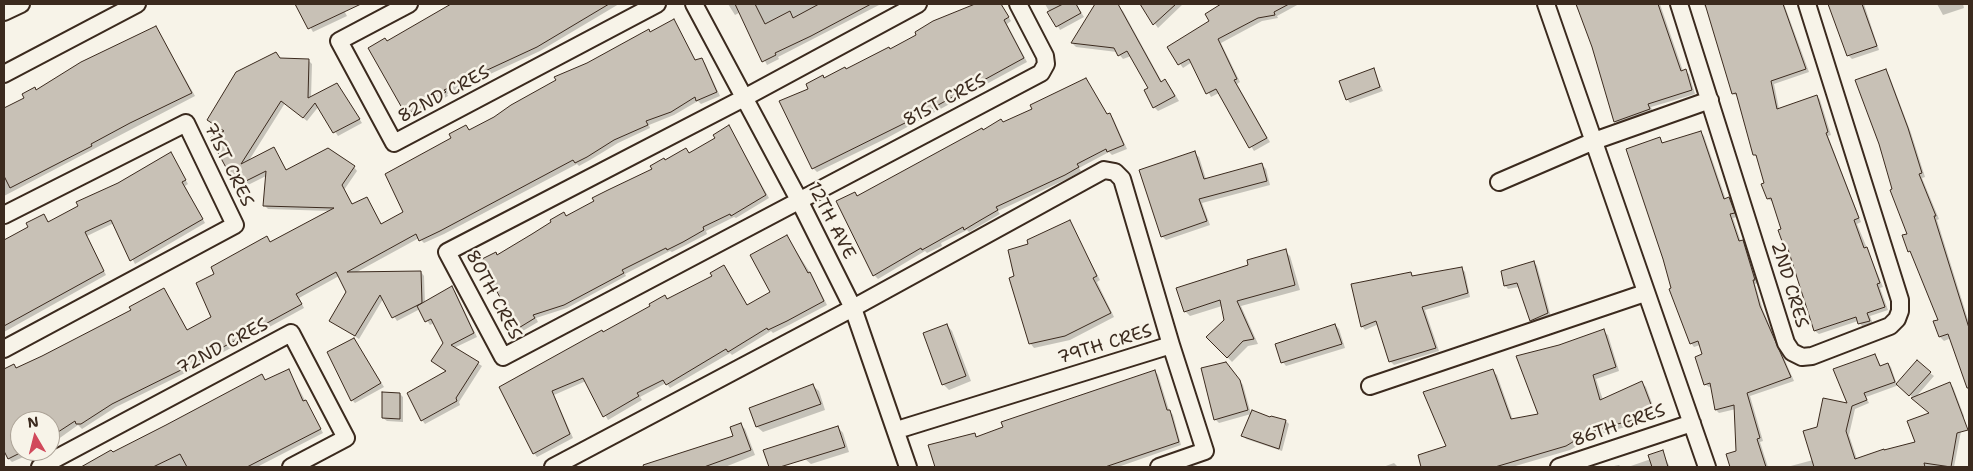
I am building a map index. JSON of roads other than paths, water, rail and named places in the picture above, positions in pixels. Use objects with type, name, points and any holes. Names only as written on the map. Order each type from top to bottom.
[{"type":"street","points":[[4,12],[20,4]]},
{"type":"street","points":[[4,74],[137,4]]},
{"type":"street","name":"82ND CRES","points":[[409,4],[339,41],[394,143],[658,4]]},
{"type":"street","name":"12TH AVE","points":[[694,4],[799,200],[853,308],[897,430],[908,467]]},
{"type":"street","points":[[744,98],[918,4]]},
{"type":"street","name":"81ST CRES","points":[[799,200],[1041,73],[1046,64],[1045,56],[1018,4]]},
{"type":"street","points":[[1546,4],[1707,467]]},
{"type":"street","name":"2ND CRES","points":[[1679,4],[1786,343],[1792,352],[1802,357],[1812,356],[1890,326],[1897,319],[1900,311],[1900,300],[1807,4]]},
{"type":"street","name":"80TH CRES","points":[[744,98],[447,252],[503,357],[799,200]]},
{"type":"street","points":[[1500,182],[1594,141],[1710,100]]},
{"type":"street","name":"71ST CRES","points":[[4,215],[186,123],[235,225],[4,349]]},
{"type":"street","points":[[553,467],[853,308],[1104,170],[1115,172],[1122,179],[1171,345]]},
{"type":"street","points":[[1370,386],[1645,293]]},
{"type":"street","name":"72ND CRES","points":[[40,467],[291,333],[346,438],[291,467]]},
{"type":"street","name":"79TH CRES","points":[[897,430],[1171,345],[1205,451],[1159,467]]},
{"type":"street","name":"86TH CRES","points":[[1559,467],[1692,422]]}]
